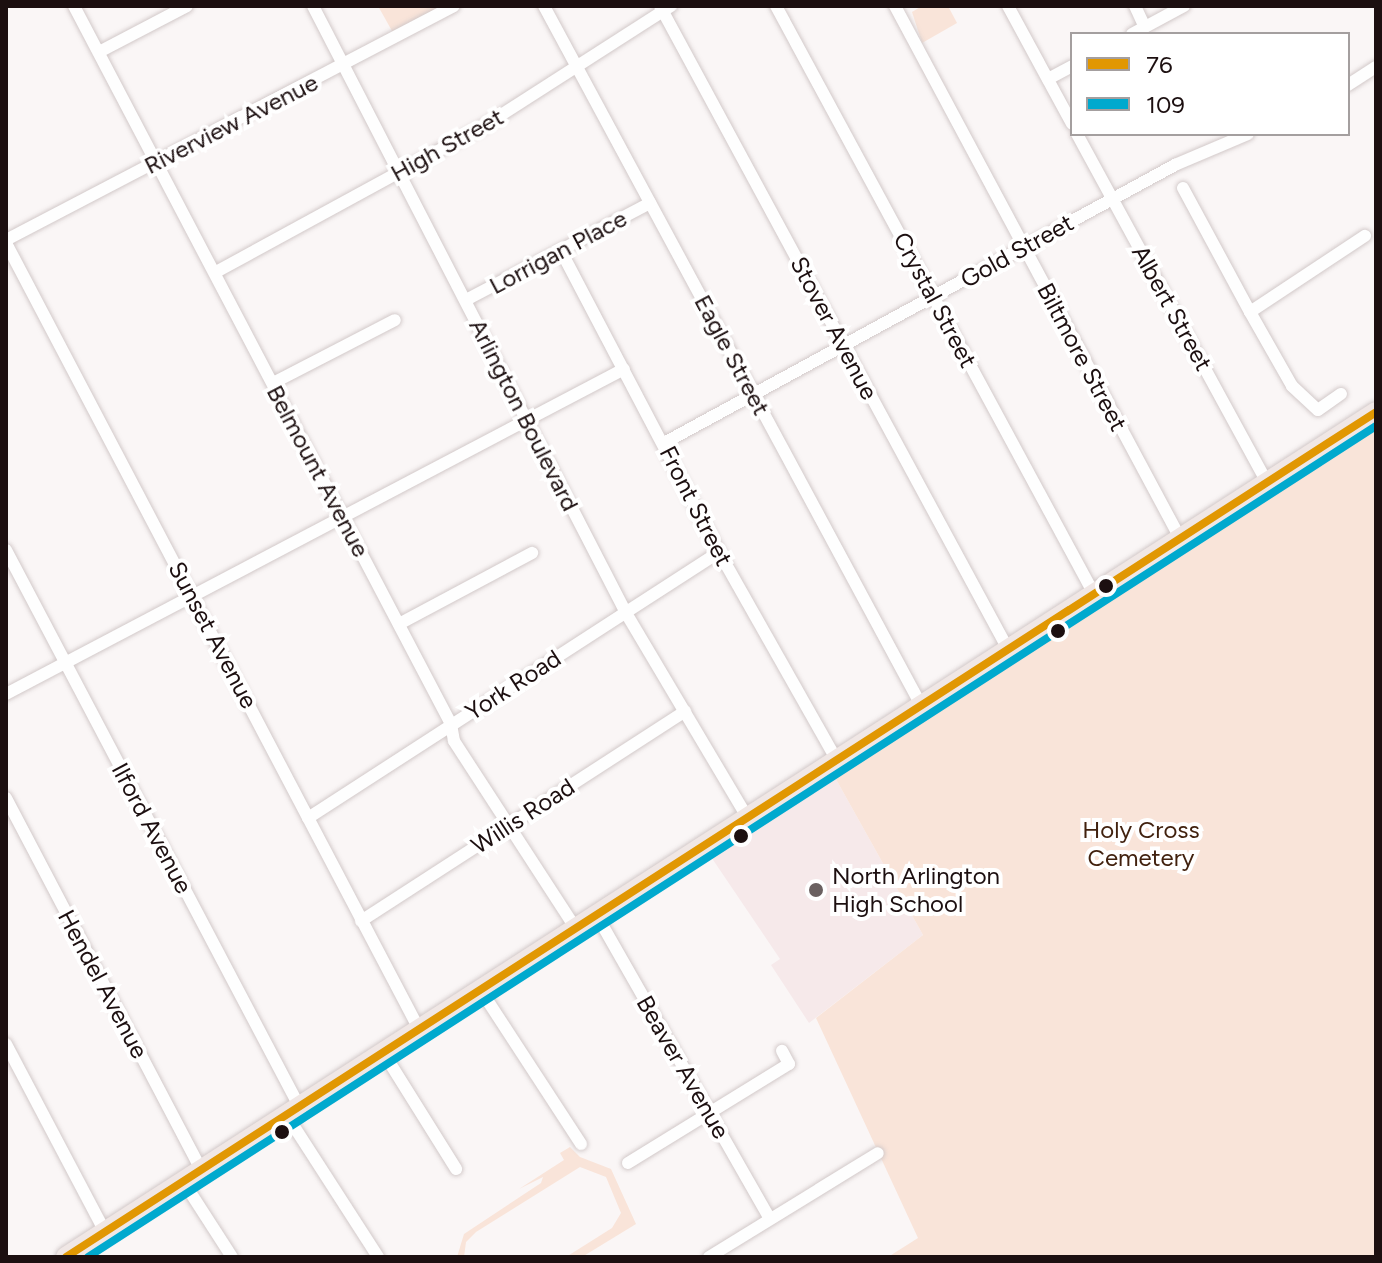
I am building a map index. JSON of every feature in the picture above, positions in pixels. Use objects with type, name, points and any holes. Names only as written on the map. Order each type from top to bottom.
[{"type":"main road","points":[[69,1256],[1376,412]]},
{"type":"street","name":"Belmount Avenue","points":[[74,6],[451,724],[454,741],[575,927]]},
{"type":"street","points":[[99,52],[187,6]]},
{"type":"street","name":"Arlington Boulevard","points":[[313,6],[626,613],[747,817]]},
{"type":"street","name":"Riverview Avenue","points":[[6,242],[454,6]]},
{"type":"street","name":"Eagle Street","points":[[544,6],[921,705]]},
{"type":"street","name":"Crystal Street","points":[[776,6],[1094,594]]},
{"type":"street","name":"Biltmore Street","points":[[895,6],[1180,538]]},
{"type":"street","points":[[1008,6],[1070,120]]},
{"type":"street","points":[[1135,6],[1145,27]]},
{"type":"street","points":[[1136,32],[1184,6]]},
{"type":"street","name":"High Street","points":[[216,272],[487,124],[665,8]]},
{"type":"street","name":"Stover Avenue","points":[[665,8],[1008,649]]},
{"type":"street","points":[[1048,79],[1070,67]]},
{"type":"street","points":[[1350,84],[1376,67]]},
{"type":"street","name":"Albert Street","points":[[1078,136],[1267,482]]},
{"type":"street","name":"Gold Street","points":[[664,443],[1113,199],[1244,136]]},
{"type":"street","points":[[1183,188],[1292,386],[1318,410],[1341,394]]},
{"type":"street","name":"Lorrigan Place","points":[[466,300],[650,203]]},
{"type":"street","points":[[1250,312],[1365,236]]},
{"type":"street","name":"Sunset Avenue","points":[[6,242],[419,1029]]},
{"type":"street","name":"Front Street","points":[[561,251],[719,552],[836,759]]},
{"type":"street","points":[[273,383],[395,320]]},
{"type":"street","points":[[6,694],[624,369]]},
{"type":"street","name":"Ilford Avenue","points":[[6,550],[292,1110],[378,1257]]},
{"type":"street","name":"York Road","points":[[308,818],[719,552]]},
{"type":"street","points":[[399,624],[532,553]]},
{"type":"street","name":"Willis Road","points":[[361,921],[685,711]]},
{"type":"street","name":"Hendel Avenue","points":[[6,798],[232,1257]]},
{"type":"street","name":"Beaver Avenue","points":[[596,914],[770,1219]]},
{"type":"street","points":[[480,989],[581,1144]]},
{"type":"street","points":[[6,1044],[105,1232]]},
{"type":"street","points":[[628,1163],[789,1064],[782,1051]]},
{"type":"street","points":[[383,1052],[456,1169]]},
{"type":"street","points":[[709,1257],[878,1153]]},
{"type":"shaded area","name":"North Arlington High School","points":[[828,765],[923,935],[809,1023],[771,965],[780,959],[703,845]]},
{"type":"green space","points":[[378,6],[454,6],[396,38]]},
{"type":"green space","points":[[922,6],[948,6],[957,23],[922,43],[912,12]]},
{"type":"green space","name":"Holy Cross Cemetery","points":[[1376,412],[1376,1257],[888,1257],[918,1238],[816,1018],[923,935],[828,765]]},
{"type":"green space","points":[[570,1147],[580,1157],[611,1169],[636,1224],[582,1257],[566,1257],[612,1228],[621,1213],[606,1177],[580,1167],[476,1232],[466,1242],[464,1257],[457,1257],[464,1234],[541,1183],[543,1177],[519,1189],[564,1160],[560,1153]]},
{"type":"transit line","name":"76","points":[[66,1257],[1376,412]]},
{"type":"transit line","name":"109","points":[[88,1257],[1376,426]]},
{"type":"place","name":"North Arlington High School","points":[[816,890]]}]
